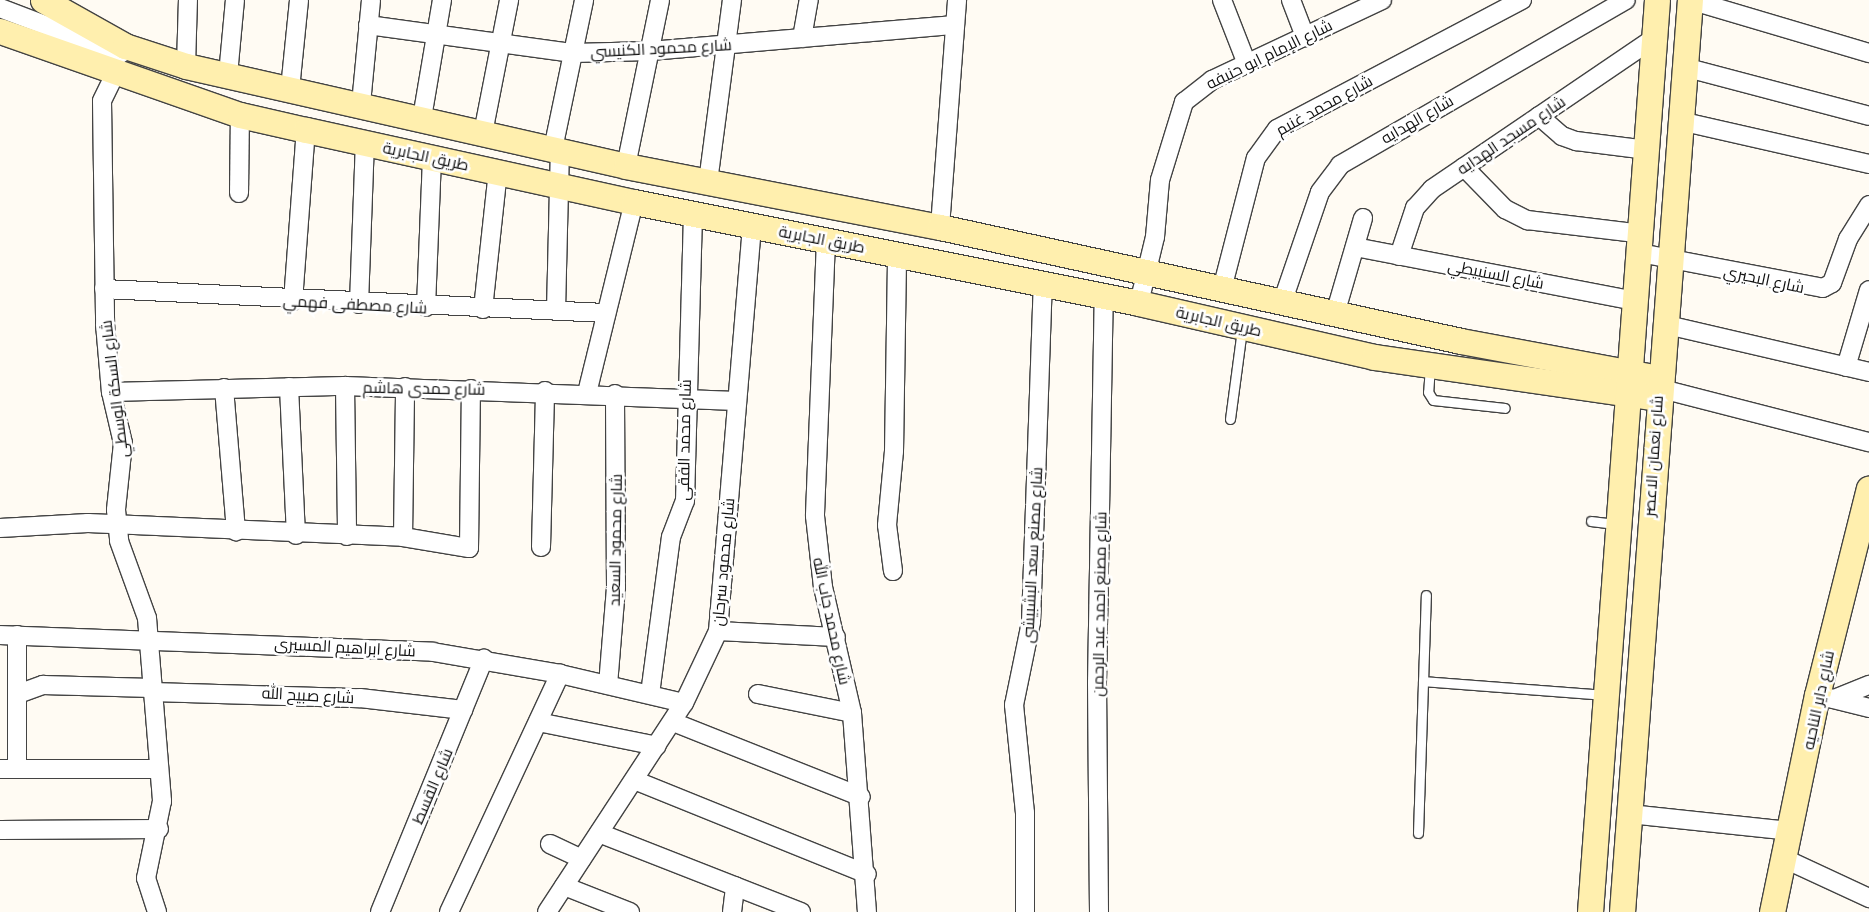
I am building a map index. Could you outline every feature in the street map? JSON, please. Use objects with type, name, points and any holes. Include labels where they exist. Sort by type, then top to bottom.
[{"type":"street","name":"طريق الجابرية","points":[[43,0],[121,57],[240,116],[634,202],[897,254],[1043,286],[1139,303],[1374,357],[1430,365],[1630,383]]},
{"type":"street","points":[[186,66],[188,0]]},
{"type":"street","points":[[228,75],[235,0]]},
{"type":"street","points":[[290,89],[299,0]]},
{"type":"street","points":[[361,104],[371,0]]},
{"type":"street","points":[[422,118],[439,35],[442,0]]},
{"type":"street","points":[[483,133],[509,0]]},
{"type":"street","points":[[556,311],[557,150],[584,0]]},
{"type":"street","points":[[626,166],[660,0]]},
{"type":"street","points":[[708,182],[724,45],[732,0]]},
{"type":"street","points":[[802,38],[809,0]]},
{"type":"street","points":[[940,227],[957,0]]},
{"type":"street","points":[[1222,0],[1247,64]]},
{"type":"street","points":[[1290,0],[1305,36]]},
{"type":"street","name":"شارع محمد غنيم","points":[[1222,289],[1256,158],[1277,129],[1522,0]]},
{"type":"street","name":"شارع الهدايه","points":[[1282,303],[1320,192],[1340,165],[1626,0]]},
{"type":"street","name":"شارع نعمان الاعصر","points":[[1590,912],[1644,204],[1657,0]]},
{"type":"street","points":[[1690,0],[1869,54]]},
{"type":"street","name":"شارع نعمان الاعصر","points":[[1622,912],[1658,388],[1690,0]]},
{"type":"street","name":"شارع الإمام ابو حنيفه","points":[[1139,303],[1147,272],[1160,180],[1176,118],[1196,89],[1377,1]]},
{"type":"street","points":[[0,8],[121,57]]},
{"type":"street","name":"شارع محمود الكنيسي","points":[[368,26],[573,53],[650,51],[955,25]]},
{"type":"street","name":"طريق الجابرية","points":[[0,30],[121,57],[186,66],[228,75],[626,166],[940,227],[1335,314],[1658,388]]},
{"type":"street","name":"شارع مسجد الهدايه","points":[[1399,256],[1410,219],[1423,197],[1538,116],[1654,38]]},
{"type":"street","name":"شارع السكة الوسطي","points":[[121,57],[102,101],[104,289],[112,392],[124,457],[117,526],[143,598],[148,637],[158,769],[159,829],[146,878],[157,912]]},
{"type":"street","points":[[1684,67],[1869,116]]},
{"type":"street","points":[[239,193],[240,116]]},
{"type":"street","points":[[1538,116],[1562,136],[1576,141],[1647,150]]},
{"type":"street","points":[[1680,121],[1869,164]]},
{"type":"street","points":[[293,301],[306,130]]},
{"type":"street","points":[[359,304],[365,143]]},
{"type":"street","points":[[426,307],[432,158]]},
{"type":"street","name":"شارع البحيري","points":[[1464,167],[1505,209],[1527,220],[1641,244],[1668,259],[1823,288],[1832,283],[1848,239],[1869,205]]},
{"type":"street","points":[[484,309],[498,172]]},
{"type":"street","points":[[586,393],[634,202]]},
{"type":"street","points":[[1644,204],[1672,208]]},
{"type":"street","name":"شارع محمد الفقي","points":[[650,694],[671,537],[684,501],[684,398],[693,214]]},
{"type":"street","points":[[1335,314],[1363,218]]},
{"type":"street","name":"شارع محمود سرحان","points":[[547,912],[684,703],[718,631],[752,225]]},
{"type":"street","name":"شارع محمد جاب الله","points":[[826,240],[815,516],[823,587],[852,713],[867,874],[867,912]]},
{"type":"street","name":"شارع السنبيطي","points":[[1355,247],[1636,301]]},
{"type":"street","points":[[892,571],[887,524],[894,451],[897,254]]},
{"type":"street","name":"شارع مصنع سعد البشبيشى","points":[[1024,912],[1025,813],[1014,705],[1031,622],[1043,286]]},
{"type":"street","name":"شارع مصطفى فهمي","points":[[104,289],[293,301],[606,313]]},
{"type":"street","points":[[1846,367],[1869,290]]},
{"type":"street","name":"شارع مصنع احمد عبد الرحمن","points":[[1099,912],[1097,683],[1104,297]]},
{"type":"street","points":[[1663,324],[1869,372]]},
{"type":"street","points":[[344,386],[347,536]]},
{"type":"street","name":"شارع حمدى هاشم","points":[[112,392],[344,386],[545,391],[737,401]]},
{"type":"street","points":[[289,387],[296,535]]},
{"type":"street","points":[[224,388],[236,532]]},
{"type":"street","points":[[403,537],[406,388]]},
{"type":"street","points":[[1658,388],[1869,442]]},
{"type":"street","points":[[0,528],[59,523],[296,535],[403,537],[469,548],[471,389]]},
{"type":"street","points":[[541,547],[545,391]]},
{"type":"street","name":"شارع محمود السعيد","points":[[608,685],[616,588],[615,394]]},
{"type":"street","name":"شارع داير الناحيه","points":[[1772,912],[1826,697],[1869,488]]},
{"type":"street","points":[[718,631],[836,637]]},
{"type":"street","points":[[8,635],[18,694],[9,769],[158,769]]},
{"type":"street","name":"شارع ابراهيم المسيرى","points":[[8,635],[148,637],[380,647],[484,659],[560,674],[684,703]]},
{"type":"street","name":"شارع القسط","points":[[380,912],[484,659]]},
{"type":"street","points":[[449,912],[560,674]]},
{"type":"street","name":"شارع صبيح الله","points":[[18,694],[43,685],[332,696],[463,710]]},
{"type":"street","points":[[1826,697],[1869,686]]},
{"type":"street","points":[[758,694],[852,713]]},
{"type":"street","points":[[1826,697],[1869,708]]},
{"type":"street","points":[[538,722],[657,746]]},
{"type":"street","points":[[672,722],[861,797]]},
{"type":"street","points":[[634,780],[867,874]]},
{"type":"street","points":[[1599,788],[1630,803],[1792,830]]},
{"type":"street","points":[[0,830],[159,829]]},
{"type":"street","points":[[600,833],[801,912]]},
{"type":"street","points":[[550,844],[582,860]]},
{"type":"street","points":[[1785,859],[1869,898]]},
{"type":"street","points":[[564,886],[630,912]]},
{"type":"street","points":[[732,912],[735,886]]},
{"type":"lane","points":[[1230,419],[1242,326]]},
{"type":"lane","points":[[1430,365],[1428,392],[1433,400],[1505,408]]},
{"type":"lane","points":[[1591,521],[1619,524]]},
{"type":"lane","points":[[1418,834],[1426,595]]},
{"type":"lane","points":[[1424,681],[1607,695]]}]
